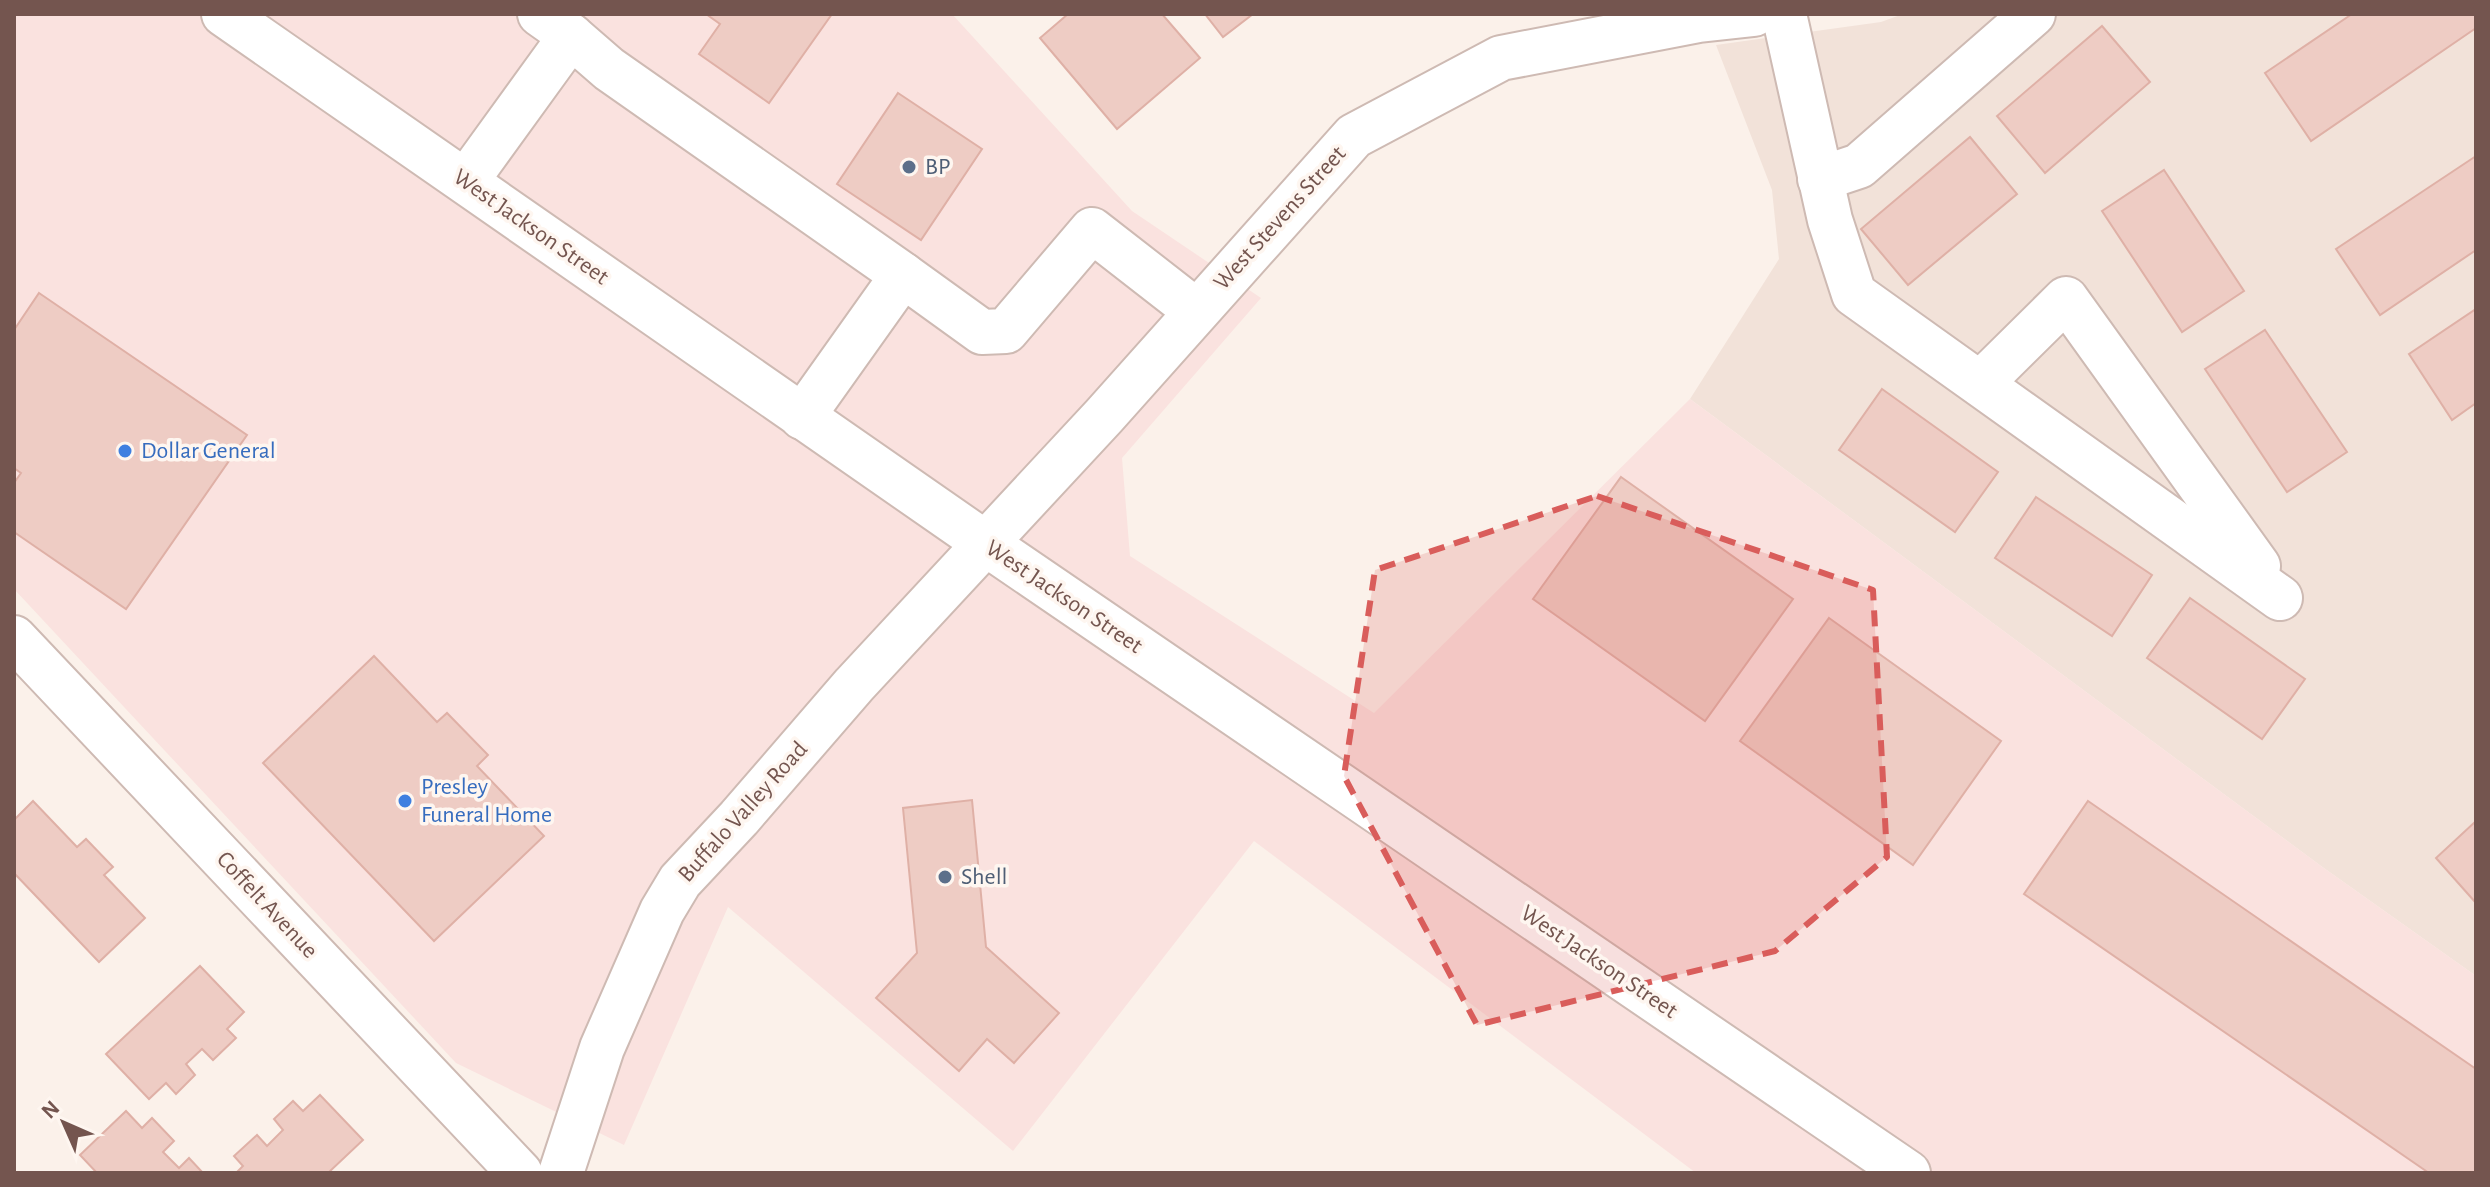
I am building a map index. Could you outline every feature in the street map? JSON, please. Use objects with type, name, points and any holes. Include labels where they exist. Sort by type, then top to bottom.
[{"type":"street","name":"West Jackson Street","points":[[224,14],[985,543],[1908,1173]]},
{"type":"street","name":"West Stevens Street","points":[[985,543],[1104,416],[1354,136],[1501,58],[1699,17],[1754,14]]},
{"type":"street","points":[[1784,14],[1820,179],[1854,294],[2280,598],[2066,299],[1981,383]]},
{"type":"street","points":[[1820,179],[1859,166],[2033,14]]},
{"type":"street","points":[[466,181],[556,25],[609,69],[982,332],[1006,331],[1092,230],[1196,311]]},
{"type":"street","points":[[802,417],[903,275]]},
{"type":"street","name":"Buffalo Valley Road","points":[[561,1173],[602,1048],[662,911],[680,881],[985,543]]},
{"type":"street","name":"Coffelt Avenue","points":[[14,638],[520,1173]]},
{"type":"highlighted area","points":[[1597,496],[1873,590],[1887,857],[1775,951],[1477,1025],[1344,776],[1375,570]]},
{"type":"shaded area","points":[[14,14],[952,14],[1132,211],[1261,298],[1122,458],[1130,556],[1374,713],[1690,399],[2321,866],[2476,976],[2476,1173],[1696,1173],[1254,841],[1013,1151],[728,907],[624,1145],[456,1063],[14,589]]},
{"type":"shaded area","points":[[1903,14],[2476,14],[2476,976],[2321,866],[1690,399],[1779,259],[1772,190],[1716,45],[1881,22]]},
{"type":"building","points":[[706,14],[832,14],[769,103],[699,54],[720,24]]},
{"type":"building","points":[[1068,14],[1162,14],[1200,58],[1117,129],[1040,38]]},
{"type":"building","points":[[1205,14],[1253,14],[1223,37]]},
{"type":"building","points":[[2352,14],[2476,14],[2476,28],[2311,141],[2265,73]]},
{"type":"building","points":[[2102,26],[2150,82],[2045,173],[1997,116]]},
{"type":"building","name":"BP","points":[[898,93],[982,149],[921,240],[837,184]]},
{"type":"building","points":[[1970,137],[2017,194],[1908,285],[1861,229]]},
{"type":"building","points":[[2476,156],[2476,250],[2380,315],[2336,249]]},
{"type":"building","points":[[2164,170],[2244,291],[2182,332],[2102,211]]},
{"type":"building","name":"Dollar General","points":[[39,293],[247,435],[126,609],[14,532],[14,483],[21,473],[14,468],[14,330]]},
{"type":"building","points":[[2476,309],[2476,403],[2452,420],[2409,354]]},
{"type":"building","points":[[2265,330],[2347,452],[2287,492],[2205,369]]},
{"type":"building","points":[[1882,389],[1998,472],[1955,532],[1839,450]]},
{"type":"building","points":[[1621,477],[1793,599],[1705,721],[1533,599]]},
{"type":"building","points":[[2036,497],[2152,575],[2112,636],[1995,558]]},
{"type":"building","points":[[2190,598],[2305,679],[2262,739],[2147,658]]},
{"type":"building","points":[[1829,618],[2001,741],[1913,865],[1740,741]]},
{"type":"building","name":"Presley Funeral Home","points":[[374,656],[437,722],[447,713],[488,755],[477,766],[544,836],[434,941],[263,763]]},
{"type":"building","name":"Shell","points":[[972,800],[986,947],[1059,1013],[1014,1063],[987,1039],[959,1071],[876,998],[917,953],[903,808]]},
{"type":"building","points":[[33,801],[77,847],[86,839],[113,867],[104,875],[145,918],[99,962],[14,873],[14,820]]},
{"type":"building","points":[[2088,801],[2476,1069],[2476,1173],[2429,1173],[2024,894]]},
{"type":"building","points":[[2476,821],[2476,903],[2436,858]]},
{"type":"building","points":[[200,966],[244,1012],[227,1029],[236,1038],[213,1060],[202,1049],[186,1064],[195,1075],[176,1094],[166,1083],[149,1099],[106,1054]]},
{"type":"building","points":[[320,1095],[363,1140],[328,1173],[236,1173],[243,1166],[234,1156],[257,1135],[267,1146],[283,1130],[274,1119],[293,1101],[303,1111]]},
{"type":"building","points":[[126,1111],[142,1128],[152,1118],[174,1141],[163,1152],[179,1168],[189,1158],[203,1173],[97,1173],[80,1155]]},
{"type":"place","name":"BP","points":[[909,167]]},
{"type":"place","name":"Dollar General","points":[[125,451]]},
{"type":"place","name":"Presley Funeral Home","points":[[405,801]]},
{"type":"place","name":"Shell","points":[[945,877]]}]
